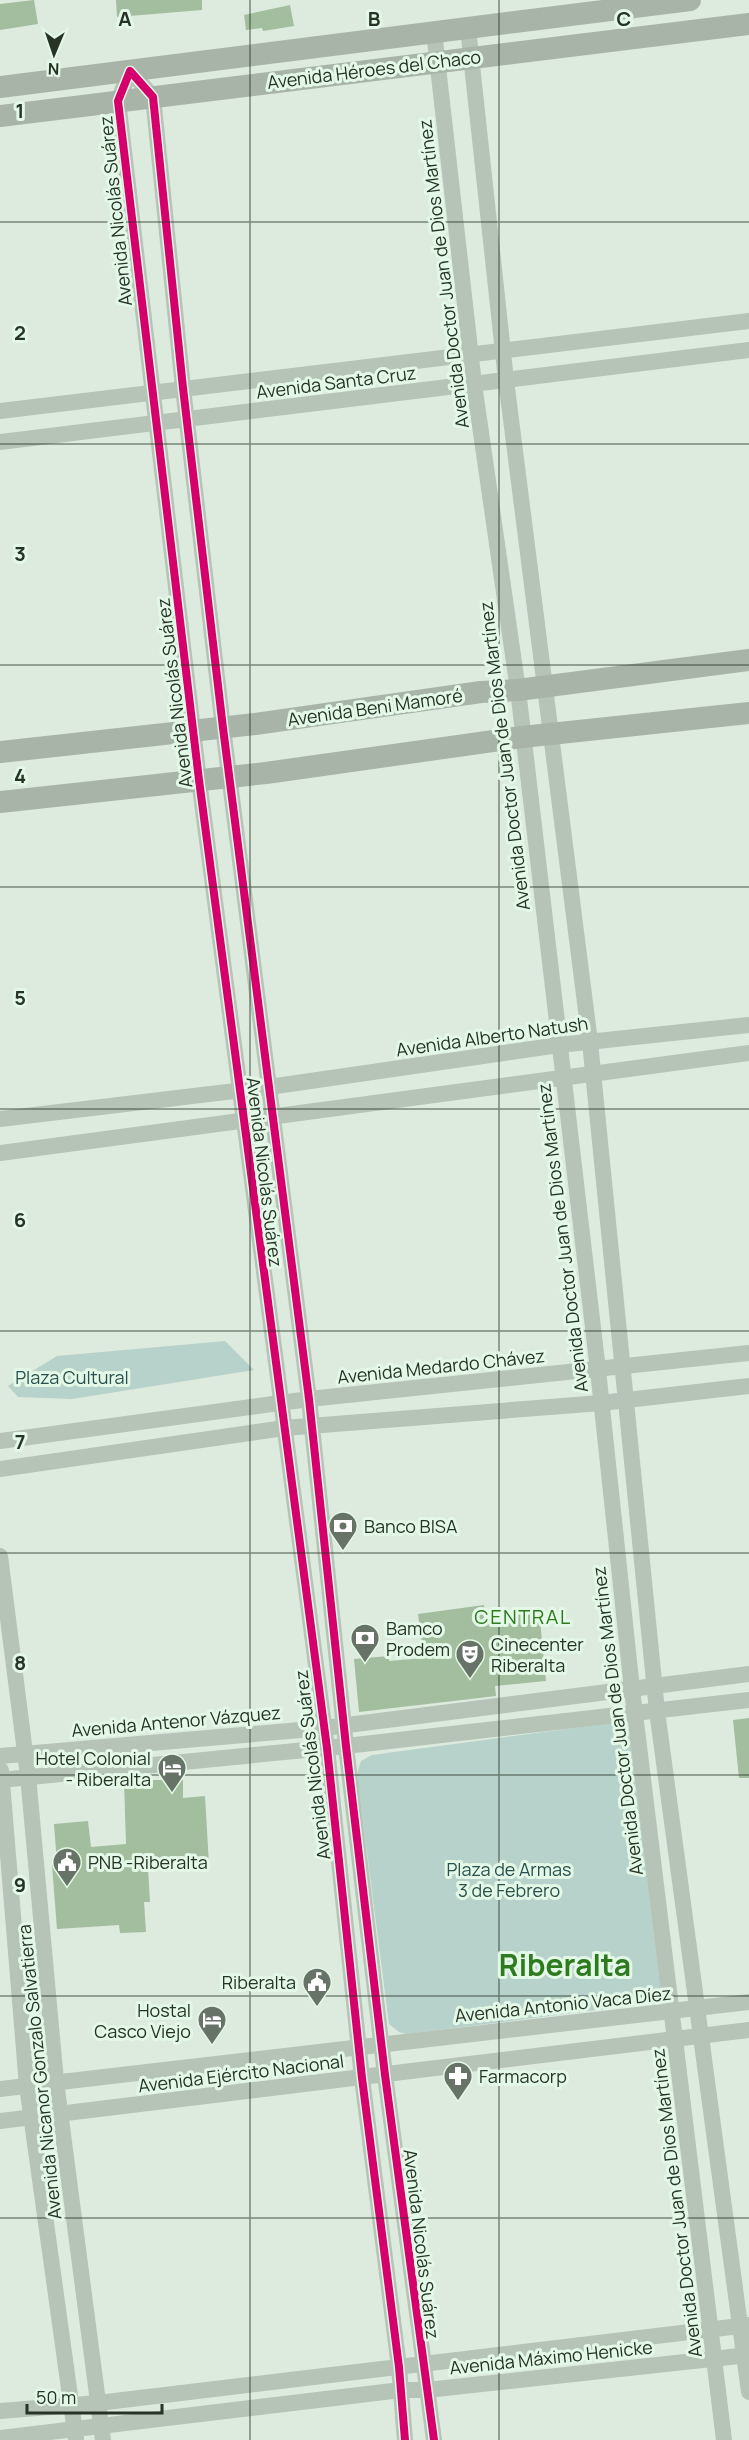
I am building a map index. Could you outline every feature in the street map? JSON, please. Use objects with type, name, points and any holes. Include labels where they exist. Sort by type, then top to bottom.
[{"type":"street","name":"Avenida Héroes del Chaco","points":[[0,87],[690,0]]},
{"type":"street","name":"Avenida Héroes del Chaco","points":[[0,116],[749,24]]},
{"type":"street","points":[[468,28],[506,380],[590,1042],[628,1400],[657,1711],[696,2009],[744,2326],[749,2392]]},
{"type":"street","name":"Avenida Doctor Juan de Dios Martínez","points":[[434,32],[474,384],[518,690],[598,1370],[632,1689],[724,2440]]},
{"type":"street","points":[[130,71],[153,97]]},
{"type":"street","name":"Avenida Nicolás Suárez","points":[[130,71],[118,101],[151,392],[279,1405],[327,1748],[362,2078],[399,2367],[405,2440]]},
{"type":"street","name":"Avenida Nicolás Suárez","points":[[153,97],[183,388],[223,728],[309,1399],[346,1746],[434,2440]]},
{"type":"street","name":"Avenida Santa Cruz","points":[[0,411],[749,321]]},
{"type":"street","name":"Avenida Santa Cruz","points":[[0,442],[156,425],[749,350]]},
{"type":"street","name":"Avenida Beni Mamoré","points":[[0,752],[223,728],[481,692],[518,690],[749,660]]},
{"type":"street","points":[[0,802],[229,777],[522,736],[749,713]]},
{"type":"street","name":"Avenida Alberto Natush","points":[[0,1119],[269,1087],[559,1045],[749,1025]]},
{"type":"street","points":[[0,1153],[244,1122],[563,1076],[749,1053]]},
{"type":"street","name":"Avenida Medardo Chávez","points":[[0,1442],[279,1405],[309,1399],[749,1353]]},
{"type":"street","points":[[0,1469],[284,1428],[601,1403],[749,1386]]},
{"type":"street","name":"Avenida Nicanor Gonzalo Salvatierra","points":[[0,1556],[26,1754],[56,2082],[102,2433]]},
{"type":"street","name":"Avenida Antenor Vázquez","points":[[0,1756],[324,1728],[749,1674]]},
{"type":"street","points":[[1,1780],[346,1746],[749,1700]]},
{"type":"street","name":"Avenida Nicanor Gonzalo Salvatierra","points":[[0,1756],[27,2086],[76,2434]]},
{"type":"street","name":"Avenida Antonio Vaca Díez","points":[[382,2044],[749,2002]]},
{"type":"street","points":[[701,2036],[749,2030]]},
{"type":"street","name":"Avenida Ejército Nacional","points":[[0,2121],[701,2036]]},
{"type":"street","name":"Avenida Ejército Nacional","points":[[0,2089],[382,2044]]},
{"type":"street","name":"Avenida Máximo Henicke","points":[[0,2411],[98,2403],[744,2326]]},
{"type":"street","name":"Avenida Máximo Henicke","points":[[0,2438],[102,2433],[401,2390],[427,2390],[746,2355]]},
{"type":"green space","name":"Plaza Cultural","points":[[225,1341],[254,1370],[72,1399],[18,1397],[8,1386],[57,1356]]},
{"type":"green space","name":"Plaza de Armas 3 de Febrero","points":[[618,1722],[629,1730],[661,1984],[657,1994],[651,2001],[644,2004],[407,2034],[399,2032],[389,2024],[357,1774],[361,1761],[372,1755]]},
{"type":"building","points":[[34,0],[38,24],[0,30],[0,4]]},
{"type":"building","points":[[116,0],[202,0],[202,10],[117,17]]},
{"type":"building","points":[[290,5],[294,26],[263,31],[262,28],[246,30],[244,15]]},
{"type":"building","points":[[484,1605],[485,1615],[539,1610],[546,1681],[495,1686],[496,1696],[359,1712],[354,1659],[389,1656],[389,1661],[424,1658],[418,1614]]},
{"type":"building","points":[[749,1718],[749,1778],[739,1778],[733,1720]]},
{"type":"building","points":[[124,1780],[183,1780],[183,1798],[205,1796],[209,1865],[148,1869],[150,1902],[144,1902],[146,1932],[120,1933],[119,1925],[57,1929],[52,1865],[57,1864],[54,1824],[88,1821],[91,1847],[126,1844]]},
{"type":"cycle path","points":[[405,2440],[399,2367],[362,2078],[327,1748],[199,780],[118,101],[130,71],[153,97],[183,388],[223,728],[309,1399],[346,1746],[385,2075],[434,2440]]},
{"type":"place","name":"Banco BISA","points":[[343,1552]]},
{"type":"place","name":"Bamco Prodem","points":[[365,1664]]},
{"type":"place","name":"Cinecenter Riberalta","points":[[470,1680]]},
{"type":"place","name":"Hotel Colonial - Riberalta","points":[[172,1794]]},
{"type":"place","name":"PNB -Riberalta","points":[[67,1888]]},
{"type":"place","name":"Riberalta","points":[[317,2008]]},
{"type":"place","name":"Hostal Casco Viejo","points":[[212,2046]]},
{"type":"place","name":"Farmacorp","points":[[458,2102]]},
{"type":"district","name":"CENTRAL","points":[[523,1616]]},
{"type":"district","name":"Riberalta","points":[[565,1964]]}]
